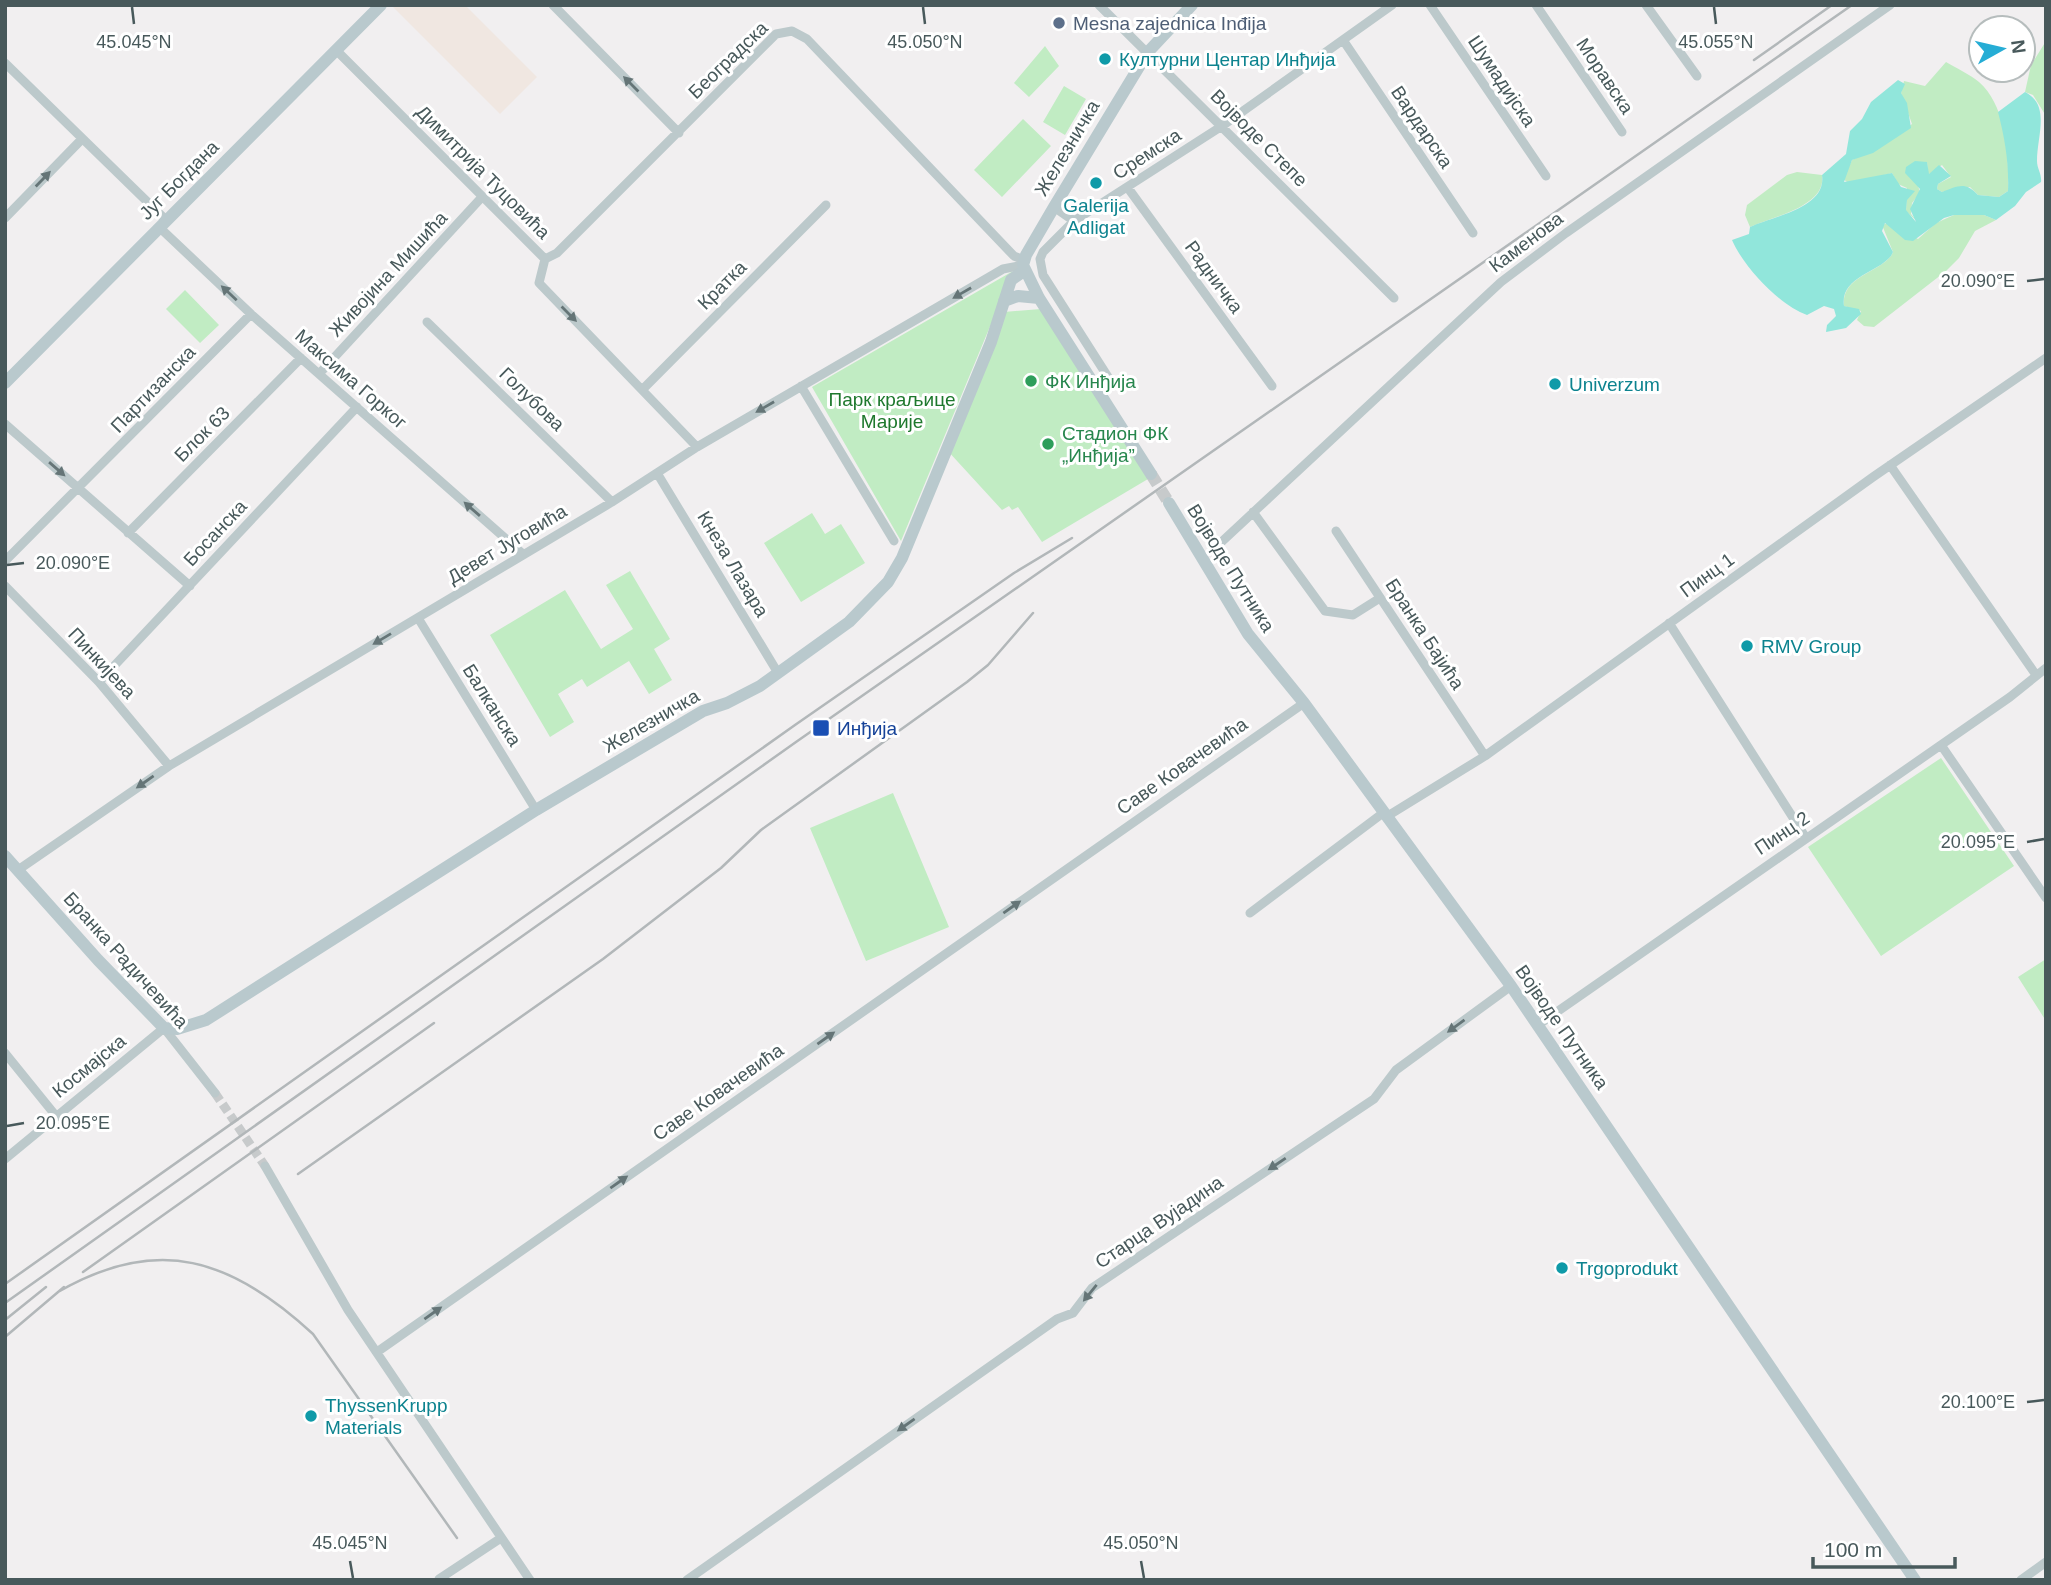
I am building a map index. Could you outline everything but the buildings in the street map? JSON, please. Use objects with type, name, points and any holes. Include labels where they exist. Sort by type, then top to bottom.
[{"type":"street","name":"Југ Богдана","points":[[5,383],[381,5]]},
{"type":"street","points":[[552,5],[678,133]]},
{"type":"street","name":"Војводе Степе","points":[[1099,5],[1394,298]]},
{"type":"street","name":"Железничка","points":[[164,1028],[177,1029],[206,1020],[536,810],[703,711],[727,704],[778,673],[870,604],[895,570],[991,342],[1012,280],[1024,265],[1054,207],[1148,52],[1192,5]]},
{"type":"street","name":"Сремска","points":[[1108,377],[1048,285],[1041,266],[1049,244],[1074,221],[1222,126],[1392,5]]},
{"type":"street","name":"Шумадијска","points":[[1430,5],[1546,176]]},
{"type":"street","name":"Моравска","points":[[1536,5],[1622,132]]},
{"type":"street","points":[[1646,5],[1697,76]]},
{"type":"street","name":"Каменова","points":[[1215,548],[1501,282],[1566,233],[1890,5]]},
{"type":"street","name":"Београдска","points":[[545,259],[557,253],[776,34],[792,31],[816,48],[1024,265]]},
{"type":"street","name":"Вардарска","points":[[1343,40],[1473,233]]},
{"type":"street","name":"Димитрија Туцовића","points":[[336,50],[545,259],[539,283],[697,447]]},
{"type":"street","name":"Максима Горког","points":[[5,63],[251,314],[523,554]]},
{"type":"street","points":[[5,218],[81,140]]},
{"type":"street","name":"Радничка","points":[[1128,188],[1272,386]]},
{"type":"street","name":"Живојина Мишића","points":[[319,374],[482,197]]},
{"type":"street","name":"Кратка","points":[[643,389],[826,205]]},
{"type":"street","points":[[1054,207],[1074,221]]},
{"type":"street","points":[[1024,265],[1039,298],[1151,474]]},
{"type":"street","name":"Девет Југовића","points":[[18,870],[169,766],[612,502],[697,447],[1003,269],[1024,265]]},
{"type":"street","points":[[1004,301],[1018,296],[1039,298]]},
{"type":"street","name":"Партизанска","points":[[5,561],[251,314]]},
{"type":"street","name":"Голубова","points":[[427,322],[612,502]]},
{"type":"street","name":"Блок 63","points":[[128,533],[301,358]]},
{"type":"street","name":"Пинц 1","points":[[1250,913],[1385,815],[1485,756],[1890,465],[2046,358]]},
{"type":"street","points":[[801,386],[894,541]]},
{"type":"street","name":"Босанска","points":[[99,682],[356,407]]},
{"type":"street","points":[[5,424],[190,586]]},
{"type":"street","points":[[1890,465],[2036,675]]},
{"type":"street","name":"Кнеза Лазара","points":[[657,472],[778,673]]},
{"type":"street","name":"Војводе Путника","points":[[1168,503],[1248,634],[1304,703],[1511,986],[1915,1580]]},
{"type":"street","points":[[1253,512],[1325,611],[1353,615],[1380,598]]},
{"type":"street","name":"Бранка Бајића","points":[[1336,531],[1485,756]]},
{"type":"street","name":"Пинкијева","points":[[5,586],[99,682],[169,766]]},
{"type":"street","name":"Балканска","points":[[418,618],[536,810]]},
{"type":"street","points":[[1669,624],[1806,838]]},
{"type":"street","name":"Пинц 2","points":[[1538,1025],[1941,745],[2046,668]]},
{"type":"street","name":"Саве Ковачевића","points":[[377,1352],[1304,703]]},
{"type":"street","points":[[1941,745],[2046,898]]},
{"type":"street","name":"Бранка Радичевића","points":[[5,856],[164,1028],[215,1093]]},
{"type":"street","name":"Старца Вујадина","points":[[687,1580],[1057,1319],[1073,1313],[1092,1288],[1374,1099],[1396,1070],[1511,986]]},
{"type":"street","name":"Космајска","points":[[5,1159],[164,1028]]},
{"type":"street","points":[[5,1053],[56,1116]]},
{"type":"street","points":[[264,1166],[348,1310],[530,1580]]},
{"type":"street","points":[[439,1579],[501,1538]]},
{"type":"street","points":[[2021,1580],[2046,1562]]},
{"type":"shaded area","points":[[391,5],[465,5],[537,77],[500,114]]},
{"type":"shaded area","points":[[1898,80],[1905,84],[1901,93],[1907,103],[1911,128],[1873,153],[1852,160],[1844,182],[1892,173],[1901,187],[1915,191],[1907,200],[1906,210],[1916,222],[1910,209],[1920,189],[1905,173],[1906,167],[1915,161],[1927,162],[1929,174],[1939,165],[1951,176],[1938,184],[1937,189],[1942,192],[1965,186],[1978,195],[1999,197],[2008,191],[2008,181],[2006,151],[1998,112],[2025,92],[2038,105],[2040,113],[2037,161],[2041,182],[1996,220],[1984,215],[1954,215],[1944,218],[1913,241],[1905,240],[1885,223],[1882,231],[1893,252],[1891,256],[1853,282],[1844,296],[1844,306],[1859,309],[1861,314],[1846,328],[1826,332],[1827,325],[1836,316],[1834,309],[1824,306],[1807,315],[1785,303],[1753,273],[1732,240],[1749,234],[1750,227],[1797,209],[1816,196],[1822,175],[1846,154],[1850,131],[1862,119],[1871,102]]},
{"type":"green space","points":[[2046,41],[2046,116],[2033,95],[2025,92],[2027,84],[2037,84],[2037,55]]},
{"type":"green space","points":[[1045,46],[1059,66],[1029,97],[1014,83]]},
{"type":"green space","points":[[1946,62],[1967,74],[1967,84],[1981,84],[1988,92],[2001,118],[2007,148],[2008,191],[1999,197],[1978,195],[1970,187],[1942,192],[1937,189],[1938,184],[1951,177],[1942,165],[1928,175],[1927,162],[1918,185],[1920,193],[1912,203],[1911,214],[1918,222],[1906,211],[1907,188],[1898,184],[1892,173],[1850,184],[1843,179],[1852,160],[1885,144],[1912,124],[1901,93],[1904,81],[1925,86]]},
{"type":"green space","points":[[1064,86],[1086,99],[1065,135],[1043,122]]},
{"type":"green space","points":[[1023,119],[1051,146],[1002,197],[974,170]]},
{"type":"green space","points":[[1797,172],[1822,175],[1821,186],[1816,195],[1796,209],[1750,227],[1745,215],[1747,205],[1787,175]]},
{"type":"green space","points":[[1954,215],[1984,215],[1996,220],[1975,231],[1959,258],[1946,271],[1874,327],[1864,326],[1857,320],[1861,311],[1844,306],[1845,296],[1854,282],[1891,256],[1893,252],[1882,225],[1888,223],[1918,239],[1936,223]]},
{"type":"green space","name":"Парк краљице Марије","points":[[1013,271],[901,541],[812,387]]},
{"type":"green space","points":[[185,290],[219,325],[200,343],[166,309]]},
{"type":"green space","name":"ФК Инђија","points":[[1041,309],[1148,479],[1042,542],[1018,507],[1012,510],[1009,506],[1002,510],[947,450],[1004,312]]},
{"type":"green space","points":[[812,513],[825,534],[841,524],[865,563],[801,602],[764,543]]},
{"type":"green space","points":[[630,571],[670,639],[654,649],[672,680],[649,694],[629,661],[587,687],[582,679],[558,694],[574,722],[550,737],[490,635],[565,590],[601,649],[633,629],[606,585]]},
{"type":"green space","points":[[1941,758],[2014,866],[1881,956],[1808,847]]},
{"type":"green space","points":[[893,793],[949,927],[866,961],[810,828]]},
{"type":"green space","points":[[2046,959],[2046,1021],[2018,977]]},
{"type":"tunnel","points":[[1151,474],[1169,503]]},
{"type":"tunnel","points":[[215,1093],[265,1166]]},
{"type":"railway","points":[[1754,60],[1832,5]]},
{"type":"railway","points":[[5,1303],[796,742],[1852,5]]},
{"type":"railway","points":[[5,1284],[795,725],[1014,573],[1072,538]]},
{"type":"railway","points":[[298,1174],[603,959],[721,868],[761,830],[967,682],[988,665],[1033,613]]},
{"type":"railway","points":[[83,1272],[434,1023]]},
{"type":"railway","points":[[58,1292],[94,1274],[129,1264],[161,1260],[193,1263],[223,1272],[253,1288],[283,1308],[313,1334],[457,1538]]},
{"type":"railway","points":[[5,1320],[46,1287]]},
{"type":"railway","points":[[5,1337],[64,1287]]},
{"type":"place","name":"Mesna zajednica Inđija","points":[[1059,23]]},
{"type":"place","name":"Културни Центар Инђија","points":[[1105,59]]},
{"type":"place","name":"Galerija Adligat","points":[[1096,183]]},
{"type":"place","name":"ФК Инђија","points":[[1031,381]]},
{"type":"place","name":"Univerzum","points":[[1555,384]]},
{"type":"place","name":"Стадион ФК „Инђија”","points":[[1048,444]]},
{"type":"place","name":"RMV Group","points":[[1747,646]]},
{"type":"place","name":"Инђија","points":[[821,728]]},
{"type":"place","name":"Trgoprodukt","points":[[1562,1268]]},
{"type":"place","name":"ThyssenKrupp Materials","points":[[311,1416]]}]
